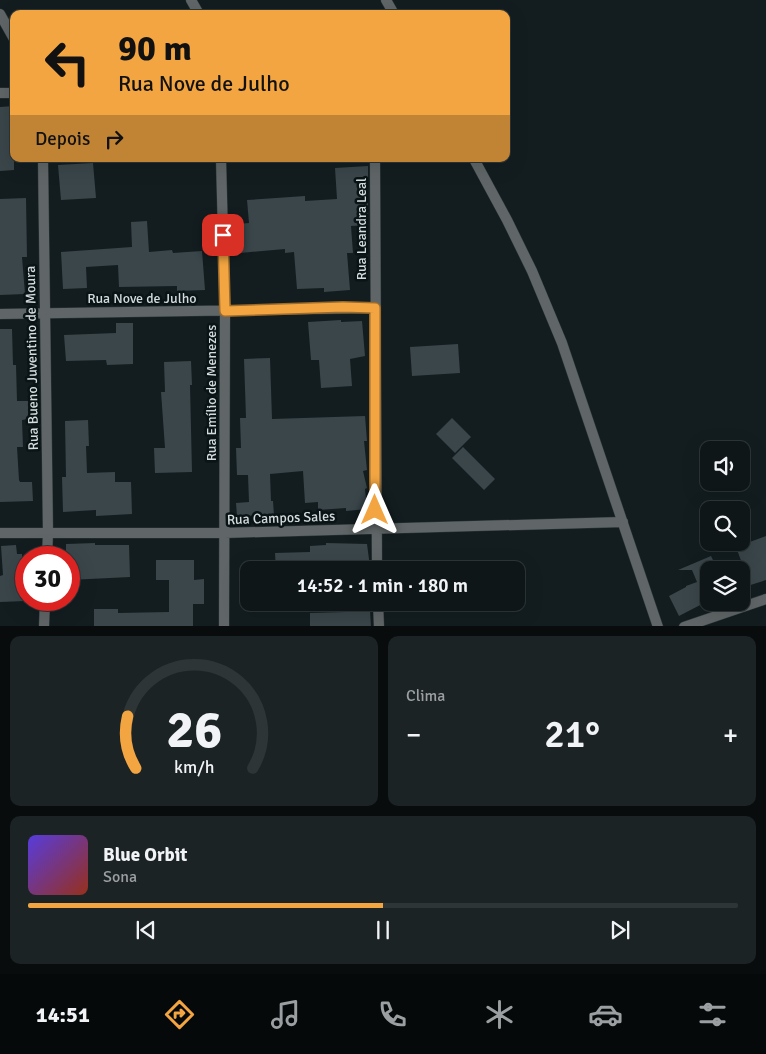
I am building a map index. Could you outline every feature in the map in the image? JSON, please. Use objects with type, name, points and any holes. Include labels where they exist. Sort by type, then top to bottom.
[{"type":"street","points":[[0,14],[10,32]]},
{"type":"street","name":"Rua Bueno Juventino de Moura","points":[[43,162],[47,546]]},
{"type":"street","name":"Rua Emílio de Menezes","points":[[220,162],[225,311],[224,626]]},
{"type":"street","name":"Rua Leandra Leal","points":[[375,162],[377,561]]},
{"type":"street","points":[[476,162],[532,271],[562,343],[658,626]]},
{"type":"street","name":"Rua Nove de Julho","points":[[0,314],[225,311],[343,307],[375,308]]},
{"type":"street","name":"Rua Campos Sales","points":[[0,533],[224,533],[623,522]]},
{"type":"street","points":[[684,626],[766,599]]},
{"type":"street","points":[[44,626],[45,611]]},
{"type":"street","points":[[378,611],[378,626]]},
{"type":"building","points":[[10,106],[10,162],[14,162],[14,170],[0,171],[0,107]]},
{"type":"building","points":[[93,163],[96,198],[61,200],[58,165]]},
{"type":"building","points":[[368,166],[368,225],[351,226],[353,253],[347,253],[350,290],[324,292],[324,288],[297,289],[294,252],[285,253],[285,249],[240,253],[238,224],[249,223],[247,200],[305,196],[305,201],[337,199],[335,168]]},
{"type":"building","points":[[26,198],[27,257],[22,257],[25,294],[0,295],[0,199]]},
{"type":"building","points":[[147,221],[149,252],[172,250],[173,253],[202,251],[205,290],[177,291],[177,286],[119,287],[118,265],[86,267],[87,288],[63,289],[61,252],[132,247],[131,222]]},
{"type":"building","points":[[341,320],[341,322],[362,321],[365,356],[350,359],[352,386],[321,388],[319,360],[311,360],[308,322]]},
{"type":"building","points":[[116,323],[133,323],[133,364],[107,365],[106,360],[66,361],[64,335],[116,333]]},
{"type":"building","points":[[0,329],[12,329],[17,401],[28,401],[28,419],[22,420],[23,447],[17,447],[19,480],[20,482],[32,482],[33,501],[0,502]]},
{"type":"building","points":[[458,344],[460,373],[412,376],[410,347]]},
{"type":"building","points":[[270,358],[272,419],[365,416],[367,441],[364,441],[367,470],[363,471],[367,488],[365,489],[367,509],[346,511],[346,508],[318,510],[318,502],[305,503],[303,471],[270,474],[271,501],[273,501],[274,515],[237,516],[236,503],[249,502],[248,475],[237,475],[236,448],[241,448],[240,418],[246,418],[244,359]]},
{"type":"building","points":[[191,361],[192,472],[155,473],[154,448],[165,448],[161,392],[165,392],[164,362]]},
{"type":"building","points":[[452,418],[471,437],[455,453],[436,434]]},
{"type":"building","points":[[88,420],[89,446],[86,446],[87,473],[115,472],[115,482],[131,482],[132,514],[96,516],[96,510],[63,512],[62,477],[66,477],[65,421]]},
{"type":"building","points":[[463,447],[495,479],[484,490],[452,458]]},
{"type":"building","points":[[766,536],[766,580],[750,585],[750,561],[741,561],[737,551],[750,551],[750,542]]},
{"type":"building","points":[[326,543],[367,544],[369,561],[275,561],[275,553],[310,552],[310,546],[326,545]]},
{"type":"building","points":[[66,544],[129,545],[130,577],[80,579],[80,546],[66,546]]},
{"type":"building","points":[[16,545],[15,601],[0,602],[0,576],[3,575],[1,546]]},
{"type":"building","points":[[711,556],[714,561],[700,561],[700,605],[679,616],[669,596],[697,582],[692,570],[678,570]]},
{"type":"building","points":[[156,560],[194,560],[194,580],[204,579],[204,604],[193,604],[193,626],[94,626],[94,609],[118,609],[118,613],[169,612],[169,580],[156,580]]},
{"type":"building","points":[[370,611],[371,626],[310,626],[310,613]]},
{"type":"route","points":[[223,235],[225,311],[343,307],[375,308],[375,510]]}]
